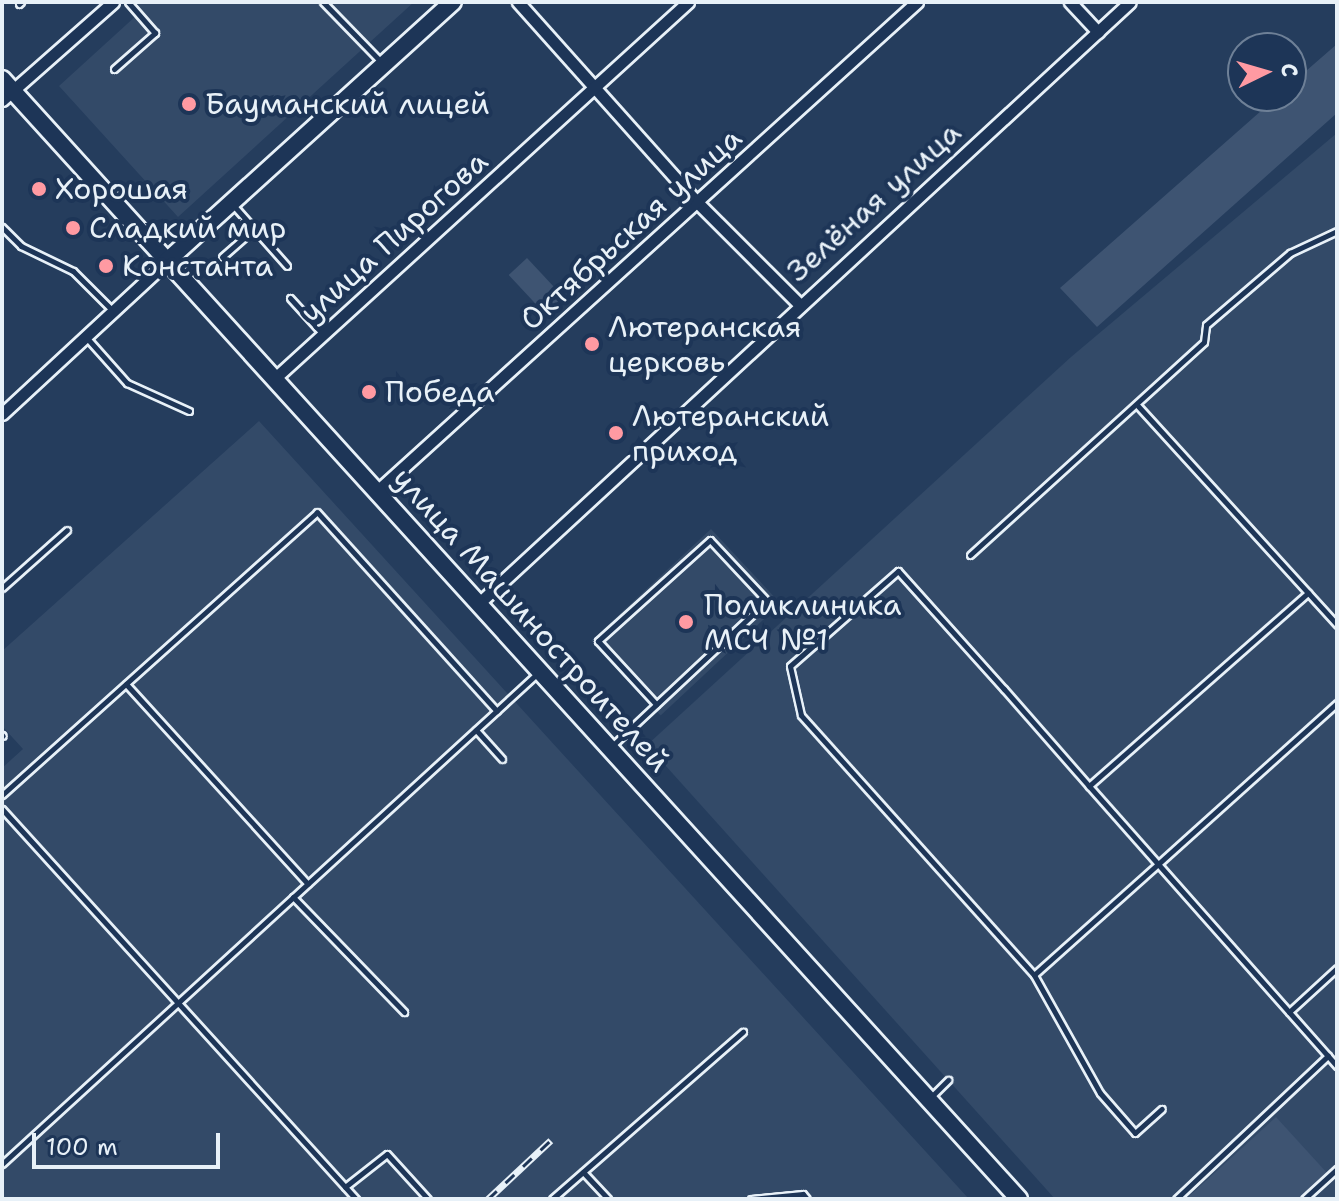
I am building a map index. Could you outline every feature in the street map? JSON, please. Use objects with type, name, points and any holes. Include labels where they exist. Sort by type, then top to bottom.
[{"type":"main road","points":[[167,261],[453,2]]},
{"type":"main road","name":"улица Машиностроителей","points":[[6,90],[167,261],[1019,1199]]},
{"type":"street","points":[[6,90],[113,2]]},
{"type":"street","points":[[518,2],[697,202],[798,303]]},
{"type":"street","name":"улица Пирогова","points":[[274,379],[688,2]]},
{"type":"street","name":"Октябрьская улица","points":[[376,492],[917,2]]},
{"type":"street","points":[[1070,2],[1098,32]]},
{"type":"street","name":"Зелёная улица","points":[[478,604],[798,303],[1130,2]]},
{"type":"street","points":[[2,414],[167,261]]},
{"type":"lane","points":[[114,69],[155,33],[128,2]]},
{"type":"lane","points":[[323,2],[383,65]]},
{"type":"lane","points":[[231,202],[287,266]]},
{"type":"lane","points":[[2,227],[21,246],[73,271],[113,311]]},
{"type":"lane","points":[[222,257],[254,229]]},
{"type":"lane","points":[[970,555],[1204,342],[1206,325],[1290,253],[1337,231]]},
{"type":"lane","points":[[290,298],[323,334]]},
{"type":"lane","points":[[85,336],[127,383],[189,411]]},
{"type":"lane","points":[[1138,406],[1337,625]]},
{"type":"lane","points":[[2,795],[317,512],[497,711]]},
{"type":"lane","points":[[2,588],[67,530]]},
{"type":"lane","points":[[609,748],[767,601],[710,540],[598,641],[656,704]]},
{"type":"lane","points":[[1162,1109],[1135,1133],[1100,1093],[1034,975],[801,715],[790,666],[898,571],[1337,1066]]},
{"type":"lane","points":[[1089,786],[1308,593]]},
{"type":"lane","points":[[2,1164],[540,671]]},
{"type":"lane","points":[[126,684],[308,884]]},
{"type":"lane","points":[[1034,975],[1337,703]]},
{"type":"lane","points":[[476,730],[502,759]]},
{"type":"lane","points":[[2,809],[356,1199]]},
{"type":"lane","points":[[293,897],[404,1012]]},
{"type":"lane","points":[[1289,1012],[1337,968]]},
{"type":"lane","points":[[552,1199],[743,1032]]},
{"type":"lane","points":[[1176,1199],[1328,1056]]},
{"type":"lane","points":[[928,1099],[948,1080]]},
{"type":"lane","points":[[345,1187],[387,1154],[428,1199]]},
{"type":"lane","points":[[1304,1199],[1337,1169]]},
{"type":"lane","points":[[583,1172],[608,1199]]},
{"type":"lane","points":[[751,1199],[803,1194],[807,1199]]},
{"type":"shaded area","name":"Бауманский лицей","points":[[138,2],[414,2],[178,217],[59,86],[138,14]]},
{"type":"shaded area","points":[[1337,44],[1337,113],[1097,327],[1060,288],[1260,112],[1307,112],[1307,70]]},
{"type":"shaded area","points":[[1337,133],[1337,1199],[1055,1199],[647,745],[1071,357]]},
{"type":"shaded area","points":[[527,258],[563,297],[545,314],[509,275]]},
{"type":"shaded area","points":[[259,421],[969,1199],[2,1199],[2,768],[23,749],[2,726],[2,651]]},
{"type":"shaded area","name":"Поликлиника МСЧ №1","points":[[711,529],[781,604],[661,715],[591,641]]},
{"type":"shaded area","points":[[1276,1117],[1328,1174],[1299,1199],[1186,1199]]},
{"type":"railway","points":[[488,1199],[551,1140]]},
{"type":"place","name":"Бауманский лицей","points":[[189,104]]},
{"type":"place","name":"Хорошая","points":[[39,189]]},
{"type":"place","name":"Сладкий мир","points":[[73,228]]},
{"type":"place","name":"Константа","points":[[106,266]]},
{"type":"place","name":"Лютеранская церковь","points":[[592,344]]},
{"type":"place","name":"Победа","points":[[369,392]]},
{"type":"place","name":"Лютеранский приход","points":[[616,433]]},
{"type":"place","name":"Поликлиника МСЧ №1","points":[[686,622]]}]
